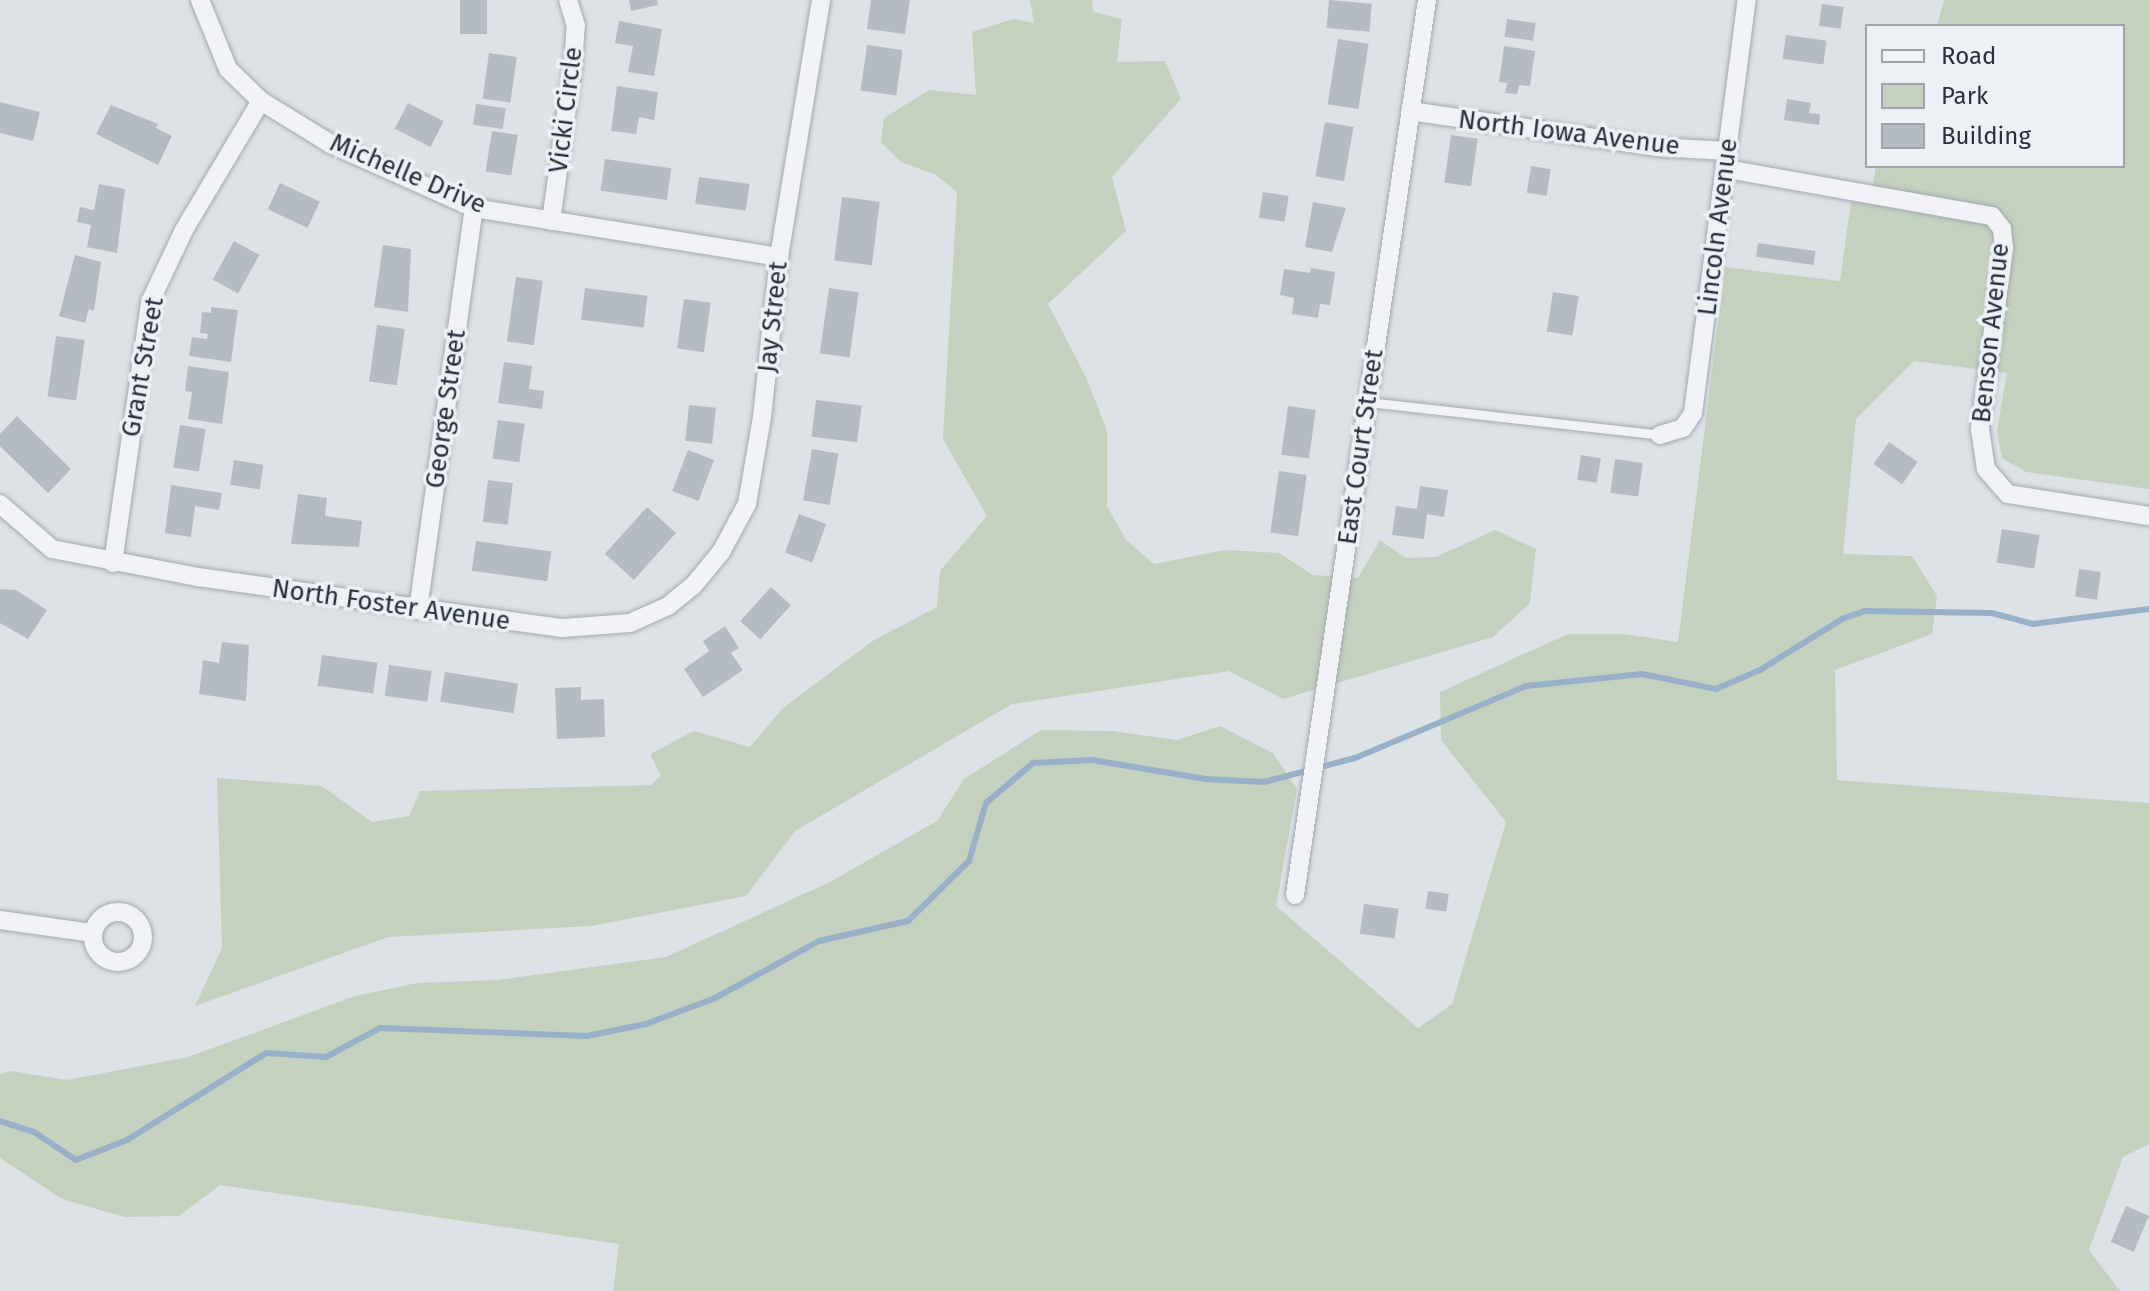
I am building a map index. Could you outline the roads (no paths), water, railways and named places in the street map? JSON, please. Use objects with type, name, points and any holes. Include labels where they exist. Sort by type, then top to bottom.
[{"type":"street","name":"Michelle Drive","points":[[200,0],[228,69],[261,101],[331,144],[474,208],[779,257]]},
{"type":"street","name":"Vicki Circle","points":[[551,221],[573,65],[576,26],[568,0]]},
{"type":"street","name":"Jay Street","points":[[668,606],[693,586],[721,552],[747,504],[762,417],[779,257],[821,0]]},
{"type":"street","name":"East Court Street","points":[[1295,895],[1427,0]]},
{"type":"street","name":"Lincoln Avenue","points":[[1660,435],[1683,428],[1693,413],[1747,0]]},
{"type":"street","name":"Grant Street","points":[[113,563],[150,302],[184,230],[261,101]]},
{"type":"street","name":"North Iowa Avenue","points":[[1410,111],[1656,147],[1976,210]]},
{"type":"street","name":"George Street","points":[[418,610],[474,208]]},
{"type":"street","name":"Benson Avenue","points":[[1976,210],[1992,216],[2002,229],[2004,248],[1980,429],[1986,469],[2008,494],[2149,516]]},
{"type":"street","name":"North Foster Avenue","points":[[0,504],[52,549],[113,563],[418,610],[563,628],[630,623],[668,606]]},
{"type":"street","points":[[0,920],[93,933]]},
{"type":"lane","points":[[1368,402],[1660,435]]},
{"type":"waterway","points":[[0,1121],[34,1132],[76,1160],[127,1140],[266,1053],[326,1057],[380,1028],[587,1036],[646,1024],[715,998],[819,941],[908,921],[969,861],[986,803],[1033,763],[1092,760],[1205,779],[1264,782],[1355,758],[1526,686],[1642,674],[1716,689],[1760,670],[1844,618],[1865,611],[1992,613],[2033,624],[2149,609]]}]
